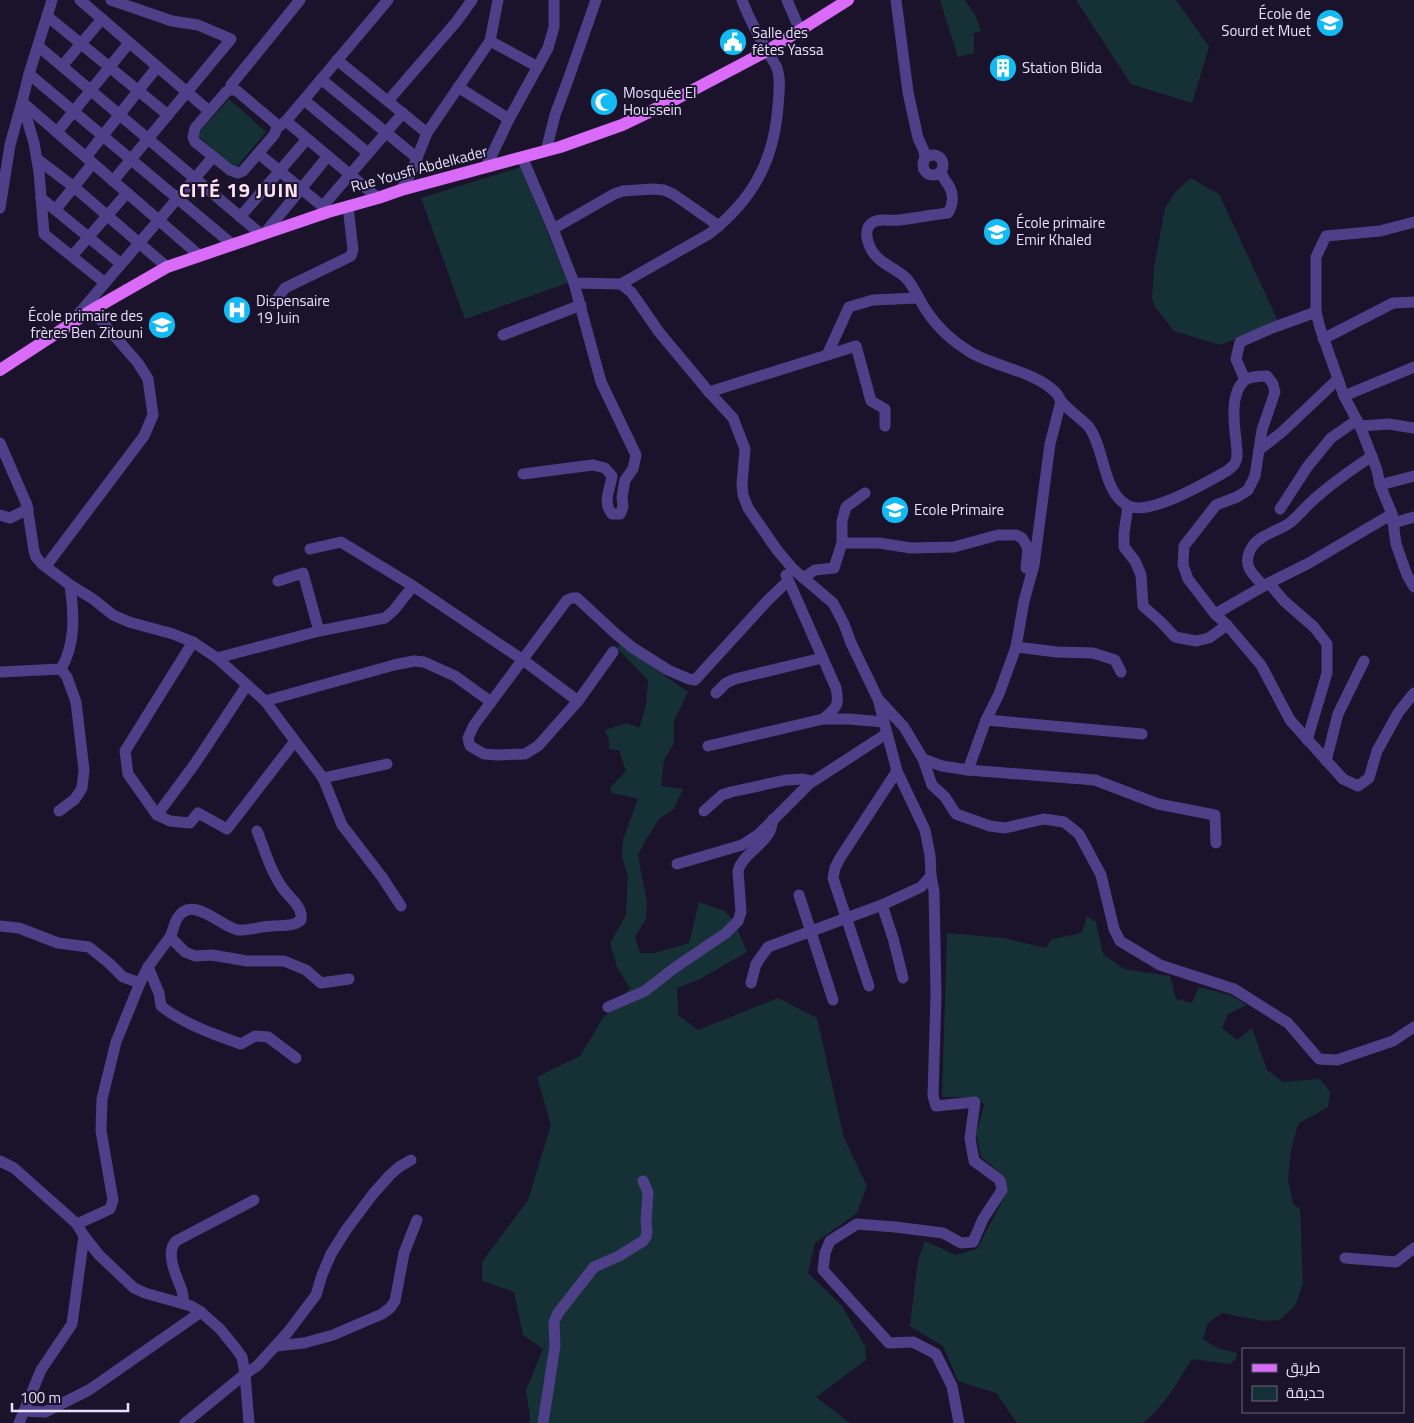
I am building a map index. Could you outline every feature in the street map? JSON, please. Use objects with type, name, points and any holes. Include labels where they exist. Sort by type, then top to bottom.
[{"type":"main road","name":"Rue Yousfi Abdelkader","points":[[0,370],[92,310],[167,267],[263,235],[325,209],[348,206],[522,158],[560,147],[622,124],[674,100],[767,51],[841,2]]},
{"type":"street","points":[[0,208],[10,145],[29,74],[52,0]]},
{"type":"street","points":[[80,0],[209,111]]},
{"type":"street","points":[[111,0],[172,21],[198,25],[231,39],[113,181]]},
{"type":"street","points":[[300,0],[231,85],[231,89],[226,92],[195,128],[193,137],[195,142],[230,170],[238,173],[244,171],[281,124],[304,100],[388,0]]},
{"type":"street","points":[[388,101],[472,0]]},
{"type":"street","points":[[401,190],[411,173],[427,133],[490,41],[498,0]]},
{"type":"street","points":[[486,168],[509,119],[548,48],[554,27],[554,0]]},
{"type":"street","points":[[546,151],[555,115],[596,0]]},
{"type":"street","points":[[574,283],[621,284],[720,226],[741,203],[756,182],[766,164],[774,137],[779,81],[778,70],[742,0]]},
{"type":"street","points":[[786,0],[800,30]]},
{"type":"street","points":[[896,0],[908,92],[918,138],[927,155],[923,165],[929,175],[940,175]]},
{"type":"street","points":[[47,16],[168,115]]},
{"type":"street","points":[[62,66],[102,19]]},
{"type":"street","points":[[490,41],[538,67]]},
{"type":"street","points":[[57,132],[129,42]]},
{"type":"street","points":[[38,46],[263,235],[328,156]]},
{"type":"street","points":[[337,60],[427,133]]},
{"type":"street","points":[[56,209],[74,187],[103,136],[158,67]]},
{"type":"street","points":[[29,74],[233,245]]},
{"type":"street","points":[[321,80],[417,158]]},
{"type":"street","points":[[458,87],[509,119]]},
{"type":"street","points":[[231,89],[237,91],[276,123],[307,139],[378,198]]},
{"type":"street","points":[[304,100],[368,153]]},
{"type":"street","points":[[22,102],[200,256]]},
{"type":"street","points":[[22,102],[37,159],[44,234],[105,283]]},
{"type":"street","points":[[259,154],[325,209],[350,175],[402,113]]},
{"type":"street","points":[[240,217],[307,139]]},
{"type":"street","points":[[927,155],[938,156],[940,159],[943,165],[940,175]]},
{"type":"street","points":[[69,325],[213,158]]},
{"type":"street","points":[[522,158],[574,283],[601,382],[636,455],[632,469],[625,480],[622,497],[623,507],[620,514],[612,514],[606,502],[612,476],[605,468],[594,465],[523,474]]},
{"type":"street","points":[[37,159],[74,187],[167,267]]},
{"type":"street","points":[[940,175],[950,187],[952,196],[952,205],[948,214],[875,221],[869,226],[866,238],[877,257],[906,278],[929,315],[945,333],[969,352],[1037,379],[1056,392],[1061,401],[1089,428],[1100,448],[1108,482],[1118,497],[1128,506],[1143,508],[1160,504],[1227,471],[1235,464],[1237,455],[1234,415],[1239,389],[1245,380],[1256,376],[1267,376],[1273,384],[1275,392],[1262,430],[1255,476],[1248,490],[1237,497],[1216,505],[1184,546],[1183,565],[1188,580],[1260,665],[1290,720],[1343,779],[1358,786],[1369,778],[1377,751],[1398,713],[1414,693]]},
{"type":"street","points":[[553,229],[614,194],[623,191],[653,189],[664,190],[673,194],[720,226]]},
{"type":"street","points":[[72,256],[127,192]]},
{"type":"street","points":[[41,198],[121,264]]},
{"type":"street","points":[[274,303],[285,288],[351,256],[353,250],[348,206]]},
{"type":"street","points":[[1414,222],[1380,231],[1326,236],[1316,257],[1316,312],[1344,396],[1358,423],[1377,470],[1380,485],[1393,518],[1396,544],[1407,575],[1414,588]]},
{"type":"street","points":[[621,284],[632,293],[659,332],[733,418],[745,449],[742,484],[748,508],[777,550],[793,569],[833,603],[878,699],[897,771],[925,830],[934,891],[936,996],[933,1096],[936,1106],[975,1102],[970,1138],[974,1160],[1000,1180],[1002,1190],[983,1219],[974,1242],[961,1243],[943,1233],[857,1224],[830,1241],[825,1253],[822,1270],[889,1343],[913,1342],[936,1354],[952,1386],[959,1423]]},
{"type":"street","points":[[827,355],[849,307],[873,300],[918,298]]},
{"type":"street","points":[[1324,339],[1393,303],[1414,302]]},
{"type":"street","points":[[502,335],[581,305]]},
{"type":"street","points":[[46,566],[144,436],[153,416],[148,379],[138,363],[92,310]]},
{"type":"street","points":[[1245,380],[1236,359],[1240,342],[1316,312]]},
{"type":"street","points":[[709,392],[856,346],[871,401],[885,409],[885,426]]},
{"type":"street","points":[[1344,396],[1414,367]]},
{"type":"street","points":[[1259,450],[1282,432],[1338,379]]},
{"type":"street","points":[[968,770],[1016,647],[1034,565],[1050,444],[1061,401]]},
{"type":"street","points":[[1268,412],[1269,426],[1272,431],[1275,433],[1282,432]]},
{"type":"street","points":[[1389,424],[1414,420]]},
{"type":"street","points":[[1280,509],[1308,466],[1331,438],[1358,423],[1389,424],[1414,428]]},
{"type":"street","points":[[0,443],[28,509],[36,558],[113,615],[129,622],[173,634],[193,642],[216,658],[265,702],[323,778],[342,825],[382,877],[401,906]]},
{"type":"street","points":[[1307,740],[1327,673],[1327,644],[1314,627],[1267,585],[1252,575],[1248,567],[1249,555],[1253,546],[1290,522],[1319,494],[1372,456]]},
{"type":"street","points":[[1380,485],[1414,476]]},
{"type":"street","points":[[803,578],[815,570],[834,568],[842,543],[842,521],[846,507],[865,493]]},
{"type":"street","points":[[1128,506],[1124,547],[1135,561],[1141,575],[1143,606],[1175,637],[1196,641],[1209,638],[1227,624]]},
{"type":"street","points":[[0,515],[10,518],[28,509]]},
{"type":"street","points":[[1215,614],[1393,518],[1414,517]]},
{"type":"street","points":[[842,543],[879,543],[911,548],[954,547],[998,535],[1016,535],[1022,538],[1028,548],[1026,595]]},
{"type":"street","points":[[310,549],[341,542],[414,586],[523,660],[578,701]]},
{"type":"street","points":[[777,550],[788,581],[836,688],[837,705],[823,719]]},
{"type":"street","points":[[278,581],[303,573],[319,631]]},
{"type":"street","points":[[613,652],[578,701],[538,746],[525,754],[497,755],[484,754],[470,746],[468,738],[474,725],[567,600],[577,598],[633,648],[668,670],[695,680],[768,600],[788,581]]},
{"type":"street","points":[[61,670],[66,661],[71,640],[74,612],[70,585]]},
{"type":"street","points":[[216,658],[319,631],[385,618],[414,586]]},
{"type":"street","points":[[193,642],[124,751],[128,774],[157,815],[170,821],[190,823],[198,813],[227,829],[295,742]]},
{"type":"street","points":[[1016,647],[1093,654],[1115,660],[1121,672]]},
{"type":"street","points":[[716,693],[726,683],[735,679],[822,658]]},
{"type":"street","points":[[265,702],[414,661],[424,662],[455,676],[491,702]]},
{"type":"street","points":[[1326,761],[1338,714],[1364,661]]},
{"type":"street","points":[[0,672],[61,670]]},
{"type":"street","points":[[59,811],[75,799],[82,788],[84,770],[76,702],[67,677],[61,670]]},
{"type":"street","points":[[157,815],[194,765],[247,685]]},
{"type":"street","points":[[878,699],[904,727],[923,759],[932,785],[944,797],[956,814],[990,826],[1005,828],[1044,820],[1064,822],[1079,834],[1101,875],[1114,929],[1120,941],[1160,965],[1234,989],[1288,1023],[1319,1059],[1337,1060],[1393,1040],[1414,1027]]},
{"type":"street","points":[[708,746],[823,719],[884,722]]},
{"type":"street","points":[[986,720],[1142,734]]},
{"type":"street","points":[[677,864],[742,846],[759,834],[812,781],[886,734]]},
{"type":"street","points":[[923,759],[942,766],[968,770],[1095,780],[1158,804],[1215,815],[1216,843]]},
{"type":"street","points":[[323,778],[387,764]]},
{"type":"street","points":[[869,986],[833,878],[840,858],[897,771]]},
{"type":"street","points":[[704,811],[722,795],[731,792],[786,780],[803,779],[812,781]]},
{"type":"street","points":[[608,1007],[645,991],[673,969],[726,933],[738,920],[741,912],[738,871],[740,865],[762,842],[770,831],[774,819]]},
{"type":"street","points":[[77,1224],[110,1209],[113,1200],[101,1131],[102,1099],[116,1042],[140,983],[148,967],[170,937],[177,918],[182,912],[187,910],[198,910],[237,930],[288,925],[301,920],[302,914],[300,909],[276,879],[257,831]]},
{"type":"street","points":[[751,983],[756,964],[768,947],[882,905],[922,887],[931,876]]},
{"type":"street","points":[[799,894],[833,1000]]},
{"type":"street","points":[[882,905],[894,938],[903,978]]},
{"type":"street","points":[[0,926],[19,928],[58,943],[89,947],[123,977],[140,983]]},
{"type":"street","points":[[170,937],[185,952],[194,956],[212,955],[247,961],[284,961],[306,970],[321,983],[348,979]]},
{"type":"street","points":[[148,967],[159,993],[161,1006],[176,1018],[241,1044],[255,1036],[268,1037],[296,1058]]},
{"type":"street","points":[[185,1423],[257,1366],[276,1346],[316,1295],[331,1254],[346,1230],[390,1175],[411,1160]]},
{"type":"street","points":[[0,1161],[14,1168],[77,1224],[99,1254],[134,1288],[191,1306],[201,1312],[220,1329],[242,1357],[249,1423]]},
{"type":"street","points":[[543,1423],[555,1346],[554,1322],[558,1312],[594,1267],[619,1256],[643,1241],[646,1237],[648,1231],[646,1222],[648,1192],[643,1181]]},
{"type":"street","points":[[184,1304],[182,1290],[175,1274],[172,1256],[173,1244],[254,1200]]},
{"type":"street","points":[[276,1346],[333,1335],[382,1314],[390,1308],[395,1301],[404,1253],[417,1220]]},
{"type":"street","points":[[19,1423],[41,1370],[72,1324],[84,1236]]},
{"type":"street","points":[[1345,1258],[1396,1262],[1414,1248]]},
{"type":"street","points":[[24,1411],[45,1412],[89,1390],[201,1312]]},
{"type":"green space","points":[[940,0],[965,0],[975,15],[981,31],[974,33],[974,53],[958,57]]},
{"type":"green space","points":[[1076,0],[1176,0],[1209,47],[1192,103],[1131,84]]},
{"type":"green space","points":[[229,99],[266,132],[235,169],[197,135]]},
{"type":"green space","points":[[521,167],[568,283],[465,319],[421,198]]},
{"type":"green space","points":[[1191,178],[1219,194],[1278,321],[1220,345],[1174,331],[1156,308],[1152,299],[1154,267],[1165,208],[1176,191]]},
{"type":"green space","points":[[620,644],[688,692],[674,721],[674,743],[664,760],[661,786],[683,789],[674,809],[659,819],[638,855],[647,903],[646,919],[635,937],[640,953],[655,953],[689,943],[699,902],[725,911],[734,922],[747,952],[700,979],[677,988],[678,1015],[698,1030],[778,998],[817,1018],[844,1138],[867,1186],[857,1213],[815,1243],[808,1273],[842,1306],[865,1346],[866,1360],[816,1397],[850,1423],[529,1423],[530,1416],[526,1390],[543,1349],[523,1335],[514,1292],[482,1281],[482,1262],[528,1200],[551,1125],[537,1077],[580,1056],[603,1018],[630,988],[617,967],[610,943],[626,915],[628,877],[622,856],[623,840],[638,799],[612,793],[610,788],[626,771],[619,750],[609,749],[609,740],[605,730],[627,723],[639,728],[646,706],[648,680],[617,648]]},
{"type":"green space","points":[[1087,916],[1096,922],[1103,954],[1124,969],[1170,976],[1176,999],[1192,1003],[1199,987],[1230,995],[1247,1005],[1228,1014],[1222,1028],[1237,1040],[1252,1028],[1267,1070],[1283,1082],[1320,1079],[1330,1092],[1328,1107],[1298,1124],[1291,1150],[1288,1179],[1293,1204],[1300,1209],[1303,1283],[1295,1306],[1279,1320],[1263,1321],[1222,1313],[1208,1323],[1203,1339],[1217,1348],[1237,1353],[1236,1359],[1230,1364],[1192,1359],[1164,1402],[1143,1423],[1017,1423],[996,1393],[958,1381],[943,1346],[910,1326],[918,1260],[925,1241],[956,1255],[977,1249],[1004,1198],[1006,1177],[981,1157],[976,1134],[984,1105],[979,1097],[942,1097],[947,933],[1003,938],[1046,948],[1052,939],[1082,933]]},
{"type":"place","name":"École de Sourd et Muet","points":[[1330,23]]},
{"type":"place","name":"Salle des fêtes Yassa","points":[[733,42]]},
{"type":"place","name":"Station Blida","points":[[1003,68]]},
{"type":"place","name":"Mosquée El Houssein","points":[[604,102]]},
{"type":"place","name":"École primaire Emir Khaled","points":[[997,232]]},
{"type":"place","name":"Dispensaire 19 Juin","points":[[237,310]]},
{"type":"place","name":"École primaire des frères Ben Zitouni","points":[[162,325]]},
{"type":"place","name":"Ecole Primaire","points":[[895,510]]},
{"type":"district","name":"CITÉ 19 JUIN","points":[[239,190]]}]
